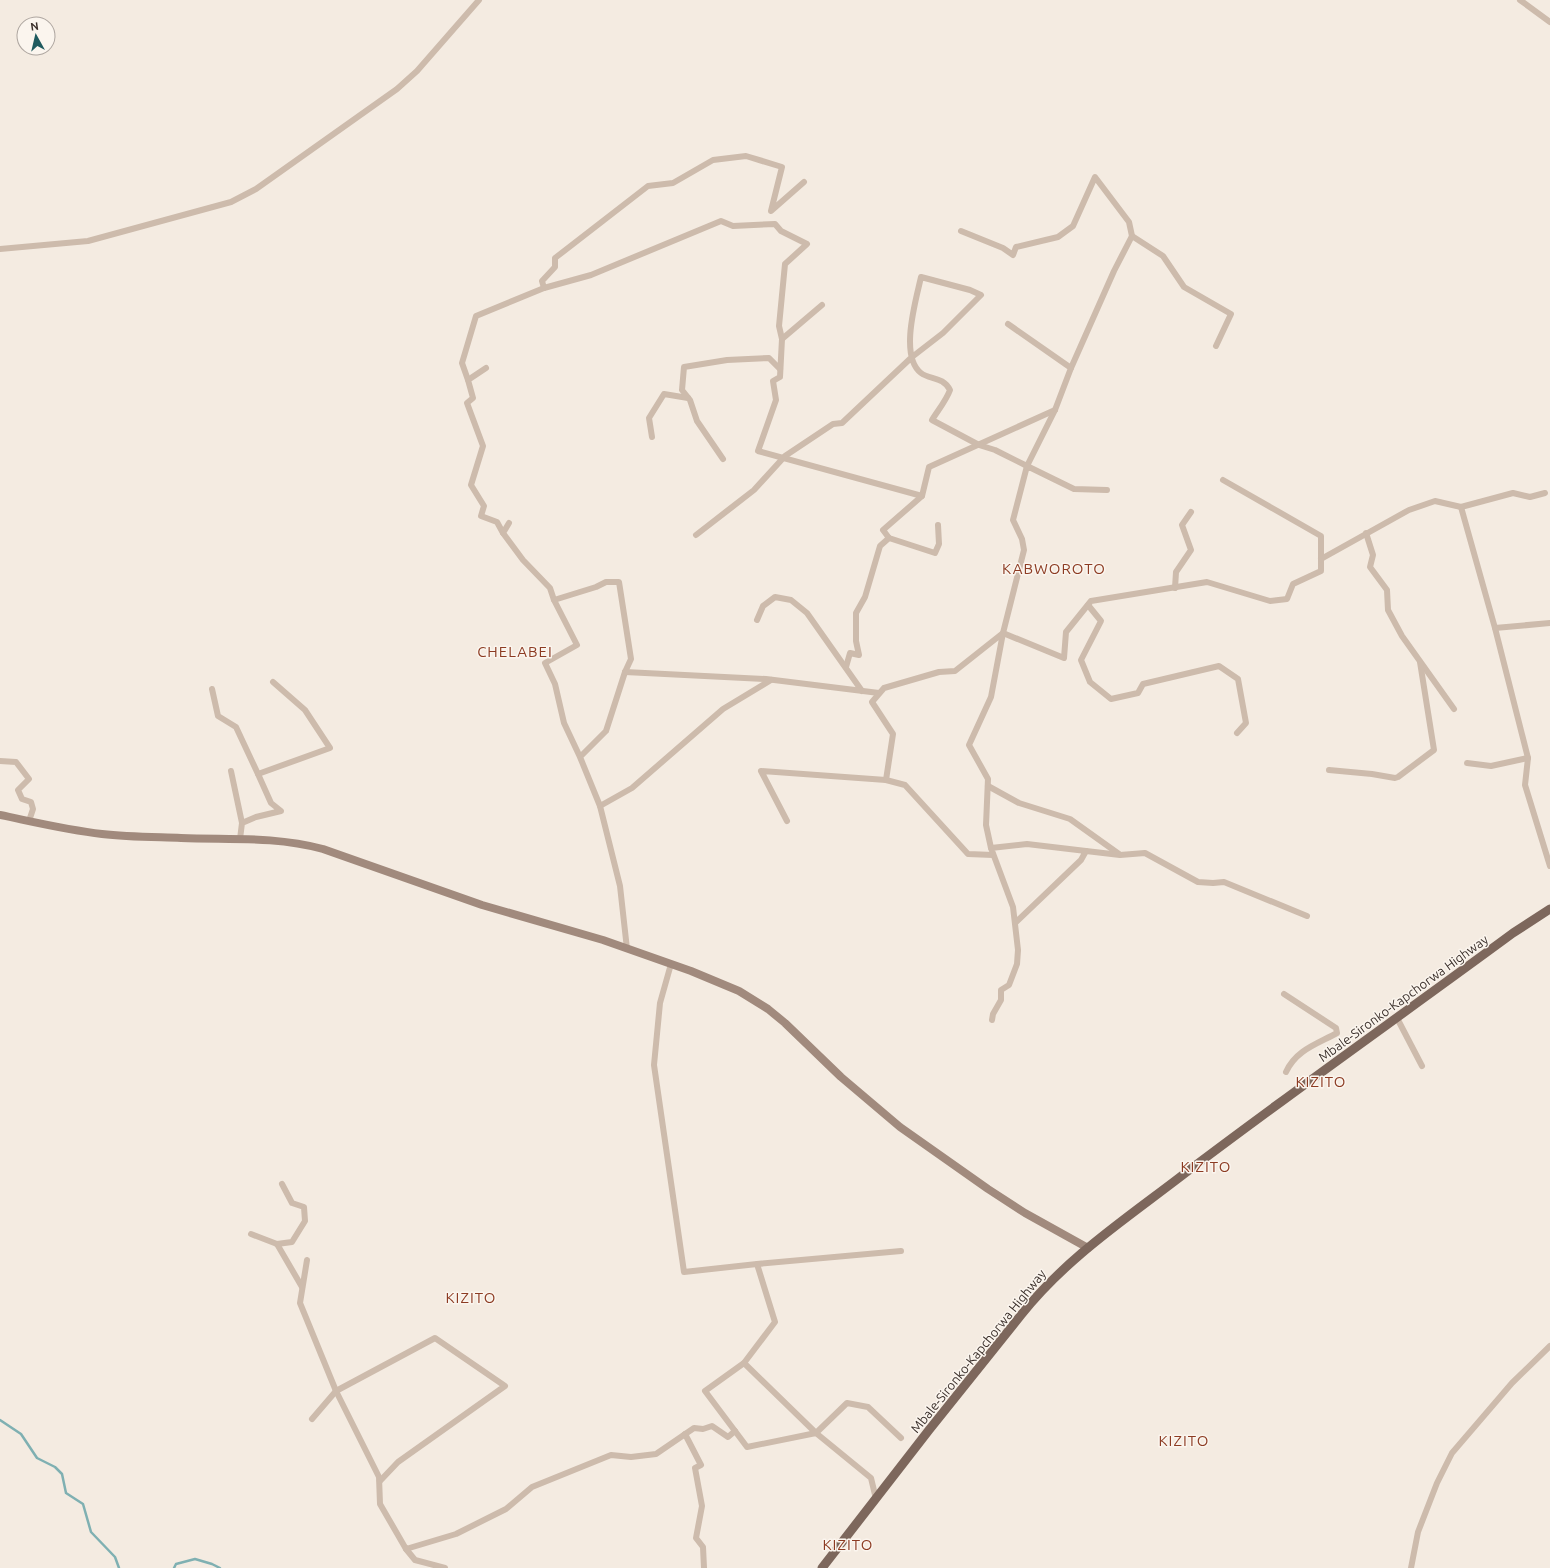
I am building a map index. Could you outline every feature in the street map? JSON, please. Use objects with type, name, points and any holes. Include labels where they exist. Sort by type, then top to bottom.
[{"type":"main road","name":"Mbale-Sironko-Kapchorwa Highway","points":[[822,1568],[1035,1297],[1061,1271],[1088,1248],[1214,1152],[1513,933],[1550,909]]},
{"type":"street","points":[[0,249],[88,241],[231,202],[256,189],[408,80],[479,0]]},
{"type":"street","points":[[1520,0],[1550,22]]},
{"type":"street","points":[[544,288],[542,281],[555,267],[555,258],[648,186],[673,183],[713,160],[746,156],[782,167],[771,211],[804,182]]},
{"type":"street","points":[[961,231],[1003,248],[1013,255],[1016,247],[1058,237],[1072,226],[1095,177],[1129,222],[1132,236],[1114,271],[1071,368],[1055,410],[1027,466],[1013,520],[1022,539],[1024,550],[1004,633],[991,698],[969,745],[988,779],[986,825],[993,855],[1012,907],[1018,950],[1017,964],[1009,985],[1001,990],[1001,1000],[993,1014],[992,1020]]},
{"type":"street","points":[[627,949],[620,886],[600,806],[564,723],[556,684],[545,663],[577,645],[554,600],[550,588],[523,560],[503,533],[497,522],[481,516],[484,506],[471,484],[483,446],[467,403],[473,398],[462,363],[476,316],[544,288],[591,275],[721,221],[733,226],[774,224],[781,232],[807,244],[785,264],[779,326],[782,340],[780,377],[773,381],[776,400],[758,451],[922,496]]},
{"type":"street","points":[[1132,236],[1162,256],[1184,287],[1231,314],[1216,346]]},
{"type":"street","points":[[696,535],[754,490],[783,458],[833,424],[842,423],[912,357],[943,333],[982,296],[970,290],[921,277],[910,328],[912,357],[915,366],[922,374],[947,384],[950,390],[947,398],[939,407],[932,420],[979,445],[995,450],[1074,489],[1108,490]]},
{"type":"street","points":[[782,340],[822,305]]},
{"type":"street","points":[[1008,324],[1071,368]]},
{"type":"street","points":[[723,459],[697,421],[688,398],[682,390],[684,367],[727,360],[769,358],[780,369]]},
{"type":"street","points":[[468,380],[486,368]]},
{"type":"street","points":[[652,437],[649,418],[664,394],[688,398]]},
{"type":"street","points":[[938,524],[939,544],[935,553],[889,538],[883,530],[922,496],[929,467],[1055,410]]},
{"type":"street","points":[[1004,633],[1064,658],[1066,632],[1091,601],[1207,582],[1270,601],[1287,599],[1293,584],[1321,571],[1321,536],[1223,480]]},
{"type":"street","points":[[1321,559],[1408,510],[1435,500],[1461,507],[1513,493],[1530,497],[1545,493]]},
{"type":"street","points":[[1461,507],[1495,628],[1528,758],[1525,785],[1550,866]]},
{"type":"street","points":[[1174,588],[1176,572],[1191,550],[1182,525],[1191,512]]},
{"type":"street","points":[[503,533],[509,523]]},
{"type":"street","points":[[1366,533],[1373,555],[1370,567],[1387,590],[1388,610],[1402,636],[1454,709]]},
{"type":"street","points":[[846,667],[850,653],[859,655],[856,641],[856,613],[865,597],[880,546],[889,538]]},
{"type":"street","points":[[554,600],[596,587],[606,582],[619,582],[631,659],[624,672],[606,731],[580,757]]},
{"type":"street","points":[[757,620],[763,606],[775,597],[791,600],[807,613],[862,691]]},
{"type":"street","points":[[1088,605],[1101,621],[1081,660],[1090,682],[1111,699],[1138,693],[1143,684],[1219,666],[1238,680],[1246,724],[1237,733]]},
{"type":"street","points":[[1495,628],[1550,623]]},
{"type":"street","points":[[886,780],[893,734],[872,702],[884,688],[939,672],[955,672],[1004,633]]},
{"type":"street","points":[[1329,770],[1372,774],[1395,778],[1434,750],[1420,662]]},
{"type":"street","points":[[624,672],[771,680],[880,693]]},
{"type":"street","points":[[600,806],[632,788],[723,709],[771,680]]},
{"type":"street","points":[[258,774],[330,748],[305,710],[273,682]]},
{"type":"street","points":[[212,689],[218,716],[236,727],[271,803],[281,811],[256,817],[242,823]]},
{"type":"street","points":[[1467,763],[1491,766],[1528,758]]},
{"type":"street","points":[[0,761],[16,762],[29,779],[18,790],[22,799],[31,802],[33,809],[29,821]]},
{"type":"street","points":[[231,771],[242,823],[240,839]]},
{"type":"street","points":[[787,821],[761,771],[886,780],[906,785],[968,854],[993,855]]},
{"type":"street","points":[[988,786],[1019,803],[1070,819],[1120,855]]},
{"type":"street","points":[[0,814],[29,821],[102,834],[180,838],[270,839],[323,849],[482,905],[603,940],[739,990],[768,1008],[785,1022],[841,1077],[900,1127],[1025,1213],[1088,1248]]},
{"type":"street","points":[[991,848],[1027,844],[1120,855],[1145,853],[1198,882],[1224,882],[1307,916]]},
{"type":"street","points":[[1015,923],[1081,860],[1086,851]]},
{"type":"street","points":[[671,964],[660,1003],[654,1065],[684,1272],[901,1251]]},
{"type":"street","points":[[1284,994],[1336,1028],[1338,1033],[1299,1053],[1290,1064],[1286,1072]]},
{"type":"street","points":[[1397,1018],[1422,1066]]},
{"type":"street","points":[[251,1234],[277,1244],[292,1242],[306,1221],[304,1208],[292,1203],[282,1184]]},
{"type":"street","points":[[277,1244],[302,1287]]},
{"type":"street","points":[[307,1260],[300,1303],[336,1391],[380,1481],[380,1504],[406,1549],[415,1560],[445,1568]]},
{"type":"street","points":[[757,1264],[775,1322],[744,1363],[705,1391],[747,1447],[816,1434],[847,1403],[868,1407],[901,1438]]},
{"type":"street","points":[[312,1419],[336,1391],[435,1338],[505,1386],[398,1462],[380,1481]]},
{"type":"street","points":[[1411,1568],[1418,1532],[1437,1483],[1452,1453],[1512,1383],[1550,1346]]},
{"type":"street","points":[[744,1363],[816,1434],[871,1478],[876,1500]]},
{"type":"street","points":[[406,1549],[456,1534],[506,1509],[532,1487],[611,1455],[631,1456],[656,1454],[694,1428],[703,1429],[712,1426],[728,1437],[735,1431]]},
{"type":"street","points":[[685,1434],[701,1465],[695,1468],[702,1506],[696,1538],[703,1547],[704,1568]]},
{"type":"street","points":[[414,1568],[415,1560]]},
{"type":"waterway","points":[[0,1420],[21,1434],[37,1458],[55,1467],[62,1474],[66,1493],[83,1504],[91,1532],[115,1557],[119,1568]]},
{"type":"waterway","points":[[174,1568],[176,1564],[195,1559],[220,1568]]},
{"type":"district","name":"KABWOROTO","points":[[1054,569]]},
{"type":"district","name":"CHELABEI","points":[[515,652]]},
{"type":"district","name":"KIZITO","points":[[1321,1082]]},
{"type":"district","name":"KIZITO","points":[[1206,1167]]},
{"type":"district","name":"KIZITO","points":[[471,1298]]},
{"type":"district","name":"KIZITO","points":[[1184,1441]]},
{"type":"district","name":"KIZITO","points":[[848,1545]]}]
